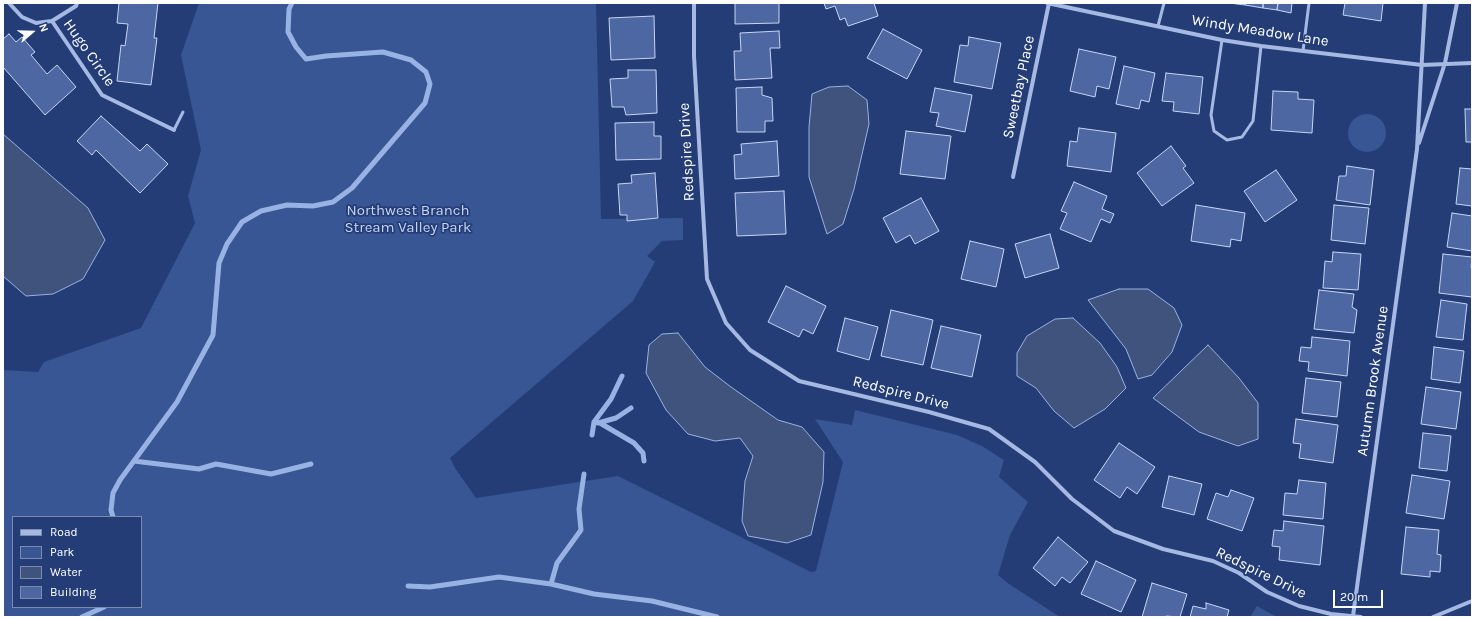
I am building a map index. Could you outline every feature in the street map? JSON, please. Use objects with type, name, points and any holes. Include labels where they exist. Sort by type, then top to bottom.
[{"type":"street","name":"Hugo Circle","points":[[9,3],[22,17],[36,23],[52,20],[76,6],[77,3]]},
{"type":"street","name":"Redspire Drive","points":[[694,3],[694,56],[706,279],[726,323],[750,350],[799,381],[929,412],[989,429],[1034,462],[1072,499],[1114,531],[1163,548],[1213,561],[1239,573],[1267,592],[1299,606],[1331,614],[1361,617]]},
{"type":"street","name":"Windy Meadow Lane","points":[[1049,3],[1222,40],[1261,46],[1422,65],[1472,63]]},
{"type":"street","name":"Sweetbay Place","points":[[1013,177],[1049,3]]},
{"type":"street","name":"Autumn Brook Avenue","points":[[1353,616],[1417,149],[1426,3]]},
{"type":"street","name":"Autumn Brook Avenue","points":[[1417,149],[1445,63],[1457,3]]},
{"type":"street","name":"Hugo Circle","points":[[52,20],[102,95],[174,130]]},
{"type":"street","points":[[1432,617],[1472,601]]},
{"type":"lane","points":[[1158,26],[1164,3]]},
{"type":"lane","points":[[1303,51],[1309,3]]},
{"type":"lane","points":[[1222,40],[1211,115],[1214,131],[1227,140],[1242,137],[1253,121],[1261,46]]},
{"type":"lane","points":[[174,130],[183,112]]},
{"type":"green space","name":"Northwest Branch Stream Valley Park","points":[[199,3],[596,3],[601,219],[683,218],[683,240],[662,241],[647,256],[655,262],[633,301],[450,458],[455,468],[476,498],[618,476],[811,572],[816,571],[843,462],[815,419],[852,425],[855,410],[957,435],[982,446],[1004,460],[999,477],[1028,502],[1010,535],[998,575],[1009,584],[1060,617],[3,617],[3,370],[38,372],[44,362],[141,328],[195,223],[188,196],[201,150],[181,55]]},
{"type":"green space","points":[[1367,114],[1380,120],[1386,133],[1380,146],[1367,152],[1354,146],[1348,133],[1354,120]]},
{"type":"green space","points":[[1257,606],[1264,610],[1277,617],[1250,617]]},
{"type":"water","points":[[848,86],[867,100],[869,124],[854,189],[843,224],[827,234],[809,177],[809,127],[812,94],[829,87]]},
{"type":"water","points":[[3,134],[88,208],[105,240],[83,279],[53,294],[26,296],[3,276]]},
{"type":"water","points":[[1119,289],[1148,289],[1174,308],[1182,325],[1172,352],[1152,375],[1138,379],[1126,349],[1088,300]]},
{"type":"water","points":[[1073,318],[1100,343],[1117,367],[1126,388],[1105,409],[1074,428],[1054,411],[1036,388],[1017,376],[1017,353],[1027,336],[1055,319]]},
{"type":"water","points":[[678,333],[705,367],[778,420],[802,427],[824,452],[823,482],[811,535],[787,543],[748,536],[742,521],[745,481],[753,456],[740,438],[715,441],[688,434],[666,410],[646,373],[649,345],[662,334]]},
{"type":"water","points":[[1208,345],[1239,378],[1258,403],[1258,439],[1238,446],[1199,432],[1153,398]]},
{"type":"building","points":[[119,3],[158,3],[154,38],[157,38],[151,85],[117,81],[121,45],[125,46],[128,24],[117,23]]},
{"type":"building","points":[[735,3],[779,3],[779,23],[735,24]]},
{"type":"building","points":[[824,3],[874,3],[878,16],[848,26],[845,18],[840,20],[835,6],[826,9]]},
{"type":"building","points":[[1229,3],[1245,3],[1245,5]]},
{"type":"building","points":[[1245,3],[1263,3],[1263,8],[1245,5]]},
{"type":"building","points":[[1263,3],[1278,3],[1277,10],[1263,8]]},
{"type":"building","points":[[1278,3],[1292,3],[1291,13],[1277,10]]},
{"type":"building","points":[[1345,3],[1383,3],[1381,21],[1343,15]]},
{"type":"building","points":[[654,16],[655,58],[611,60],[609,18]]},
{"type":"building","points":[[883,29],[922,50],[907,79],[867,58]]},
{"type":"building","points":[[779,31],[780,48],[770,48],[772,78],[735,80],[734,51],[741,51],[740,33]]},
{"type":"building","points":[[9,34],[16,42],[22,37],[35,52],[31,55],[47,74],[57,65],[76,87],[45,115],[3,67],[3,39]]},
{"type":"building","points":[[969,37],[1001,43],[992,89],[954,82],[960,45],[968,46]]},
{"type":"building","points":[[1079,49],[1116,57],[1109,89],[1097,86],[1095,97],[1070,91]]},
{"type":"building","points":[[1124,66],[1155,73],[1149,102],[1141,100],[1139,109],[1116,104]]},
{"type":"building","points":[[628,70],[656,70],[657,113],[626,115],[624,107],[612,107],[610,79],[628,78]]},
{"type":"building","points":[[1166,73],[1203,77],[1199,114],[1173,111],[1174,102],[1162,101]]},
{"type":"building","points":[[762,87],[762,95],[772,98],[773,121],[765,121],[765,132],[737,132],[736,88]]},
{"type":"building","points":[[935,88],[972,95],[965,132],[936,126],[939,113],[930,112]]},
{"type":"building","points":[[1273,91],[1298,92],[1298,99],[1314,100],[1312,133],[1271,130]]},
{"type":"building","points":[[1465,109],[1472,109],[1472,142],[1466,142]]},
{"type":"building","points":[[101,116],[140,151],[147,144],[168,164],[140,193],[96,150],[92,155],[77,141]]},
{"type":"building","points":[[654,122],[654,136],[661,136],[661,159],[616,160],[615,123]]},
{"type":"building","points":[[1079,128],[1116,133],[1111,172],[1067,166],[1070,141],[1077,142]]},
{"type":"building","points":[[906,131],[951,136],[945,179],[900,174]]},
{"type":"building","points":[[777,141],[779,176],[735,179],[734,155],[742,154],[741,144]]},
{"type":"building","points":[[1171,146],[1186,166],[1183,168],[1194,183],[1162,206],[1137,173]]},
{"type":"building","points":[[1347,166],[1374,170],[1370,205],[1336,200],[1339,176],[1346,176]]},
{"type":"building","points":[[1460,168],[1472,169],[1472,206],[1456,204]]},
{"type":"building","points":[[1276,170],[1297,200],[1265,222],[1244,191]]},
{"type":"building","points":[[655,173],[658,218],[627,221],[627,215],[620,215],[618,184],[632,183],[631,175]]},
{"type":"building","points":[[1074,182],[1107,196],[1102,209],[1114,214],[1110,223],[1101,219],[1091,242],[1060,229],[1067,213],[1061,211]]},
{"type":"building","points":[[784,191],[786,234],[737,236],[735,193]]},
{"type":"building","points":[[921,198],[939,231],[915,244],[910,235],[896,243],[883,218]]},
{"type":"building","points":[[1196,205],[1245,213],[1241,241],[1231,239],[1230,247],[1191,241]]},
{"type":"building","points":[[1334,205],[1369,208],[1365,244],[1331,240]]},
{"type":"building","points":[[1452,213],[1472,216],[1472,251],[1447,247]]},
{"type":"building","points":[[1050,234],[1059,268],[1025,278],[1015,244]]},
{"type":"building","points":[[970,241],[1004,249],[996,287],[961,279]]},
{"type":"building","points":[[1333,252],[1361,254],[1358,290],[1323,288],[1325,261],[1332,262]]},
{"type":"building","points":[[1443,254],[1472,257],[1472,297],[1439,293]]},
{"type":"building","points":[[786,286],[826,306],[813,334],[803,329],[799,337],[768,322]]},
{"type":"building","points":[[1319,290],[1354,294],[1352,307],[1357,310],[1354,333],[1314,329]]},
{"type":"building","points":[[1441,300],[1467,304],[1463,340],[1436,337]]},
{"type":"building","points":[[891,310],[933,320],[923,365],[881,356]]},
{"type":"building","points":[[845,318],[878,327],[869,360],[837,351]]},
{"type":"building","points":[[941,326],[981,335],[972,377],[931,368]]},
{"type":"building","points":[[1312,337],[1350,341],[1347,376],[1308,371],[1309,362],[1299,361],[1301,347],[1311,348]]},
{"type":"building","points":[[1434,347],[1464,351],[1460,383],[1431,379]]},
{"type":"building","points":[[1306,378],[1341,382],[1337,417],[1302,413]]},
{"type":"building","points":[[1426,387],[1461,392],[1456,429],[1421,424]]},
{"type":"building","points":[[1296,419],[1338,425],[1333,463],[1299,458],[1301,444],[1293,443]]},
{"type":"building","points":[[1423,433],[1451,436],[1447,471],[1419,468]]},
{"type":"building","points":[[1119,443],[1155,467],[1137,494],[1127,487],[1120,498],[1094,480]]},
{"type":"building","points":[[1412,475],[1450,481],[1444,519],[1406,513]]},
{"type":"building","points":[[1169,476],[1202,484],[1194,515],[1162,507]]},
{"type":"building","points":[[1299,480],[1326,483],[1323,519],[1283,515],[1285,493],[1297,494]]},
{"type":"building","points":[[1231,490],[1254,498],[1242,531],[1207,519],[1216,493],[1228,497]]},
{"type":"building","points":[[1284,521],[1324,526],[1320,565],[1279,560],[1280,547],[1272,546],[1274,530],[1283,531]]},
{"type":"building","points":[[1406,527],[1439,530],[1437,554],[1441,555],[1440,572],[1430,571],[1430,577],[1401,574]]},
{"type":"building","points":[[1058,537],[1088,562],[1070,583],[1062,577],[1055,586],[1033,568]]},
{"type":"building","points":[[1096,561],[1136,580],[1121,612],[1081,594]]},
{"type":"building","points":[[1152,583],[1187,594],[1180,617],[1142,617]]},
{"type":"building","points":[[1206,603],[1229,610],[1227,617],[1190,617],[1193,606],[1206,609]]},
{"type":"waterway","points":[[113,516],[111,510],[113,493],[120,480],[177,402],[213,335],[219,263],[227,244],[242,222],[261,211],[287,205],[313,206],[333,202],[352,188],[425,103],[430,84],[426,72],[411,60],[383,52],[306,59],[296,47],[288,32],[289,9],[292,3]]},
{"type":"waterway","points":[[592,435],[594,422],[611,399],[622,376]]},
{"type":"waterway","points":[[598,423],[616,418],[631,408]]},
{"type":"waterway","points":[[600,423],[634,443],[643,453],[644,461]]},
{"type":"waterway","points":[[134,461],[199,469],[216,464],[271,474],[311,464]]},
{"type":"waterway","points":[[551,584],[557,563],[581,530],[579,509],[584,474]]},
{"type":"waterway","points":[[408,586],[430,587],[499,577],[551,584],[594,594],[652,601],[717,617]]},
{"type":"waterway","points":[[82,617],[102,608]]}]
